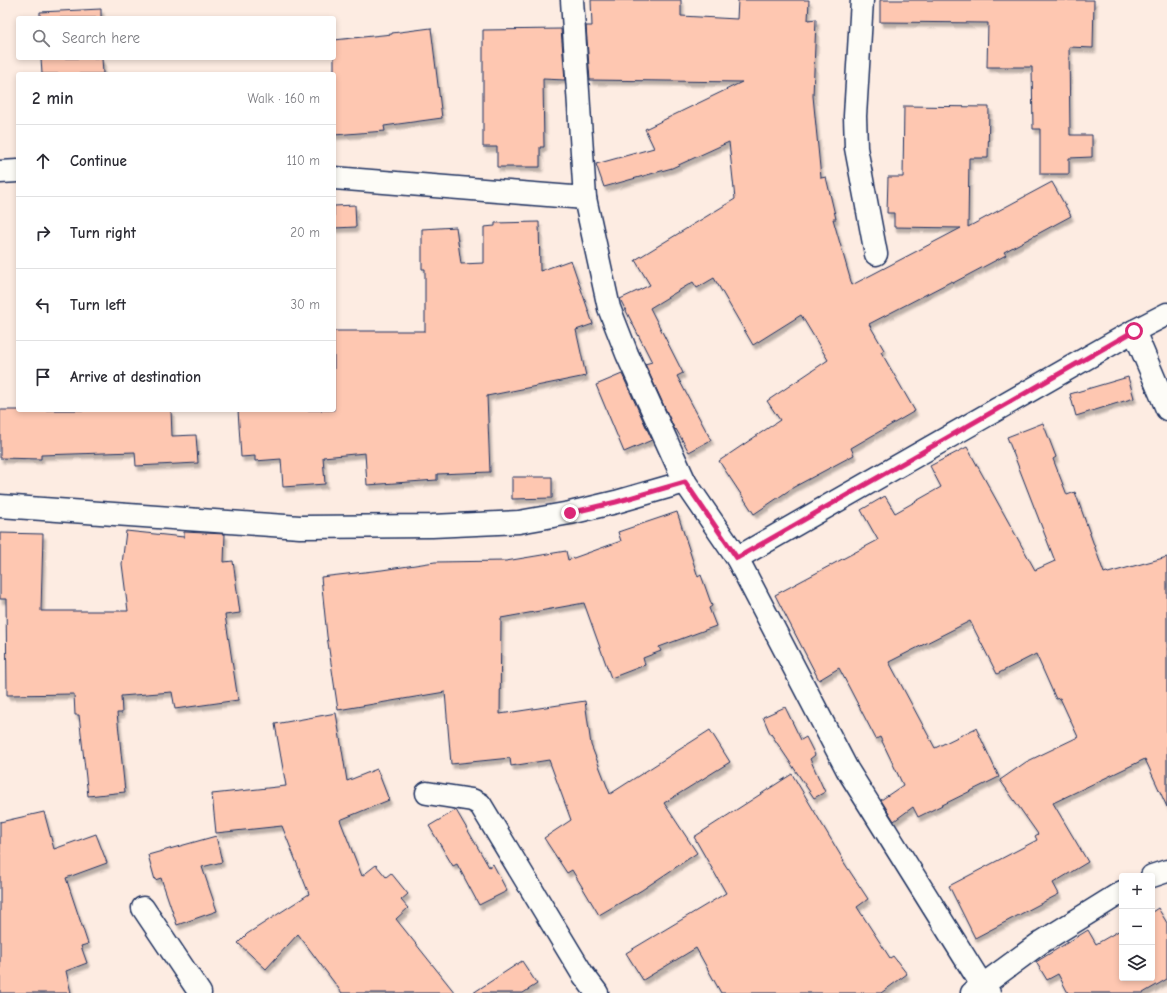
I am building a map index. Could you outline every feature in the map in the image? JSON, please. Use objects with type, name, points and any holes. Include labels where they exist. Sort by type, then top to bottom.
[{"type":"street","points":[[572,0],[585,198],[609,308],[627,354],[685,482],[737,558],[847,769],[981,990],[1014,962],[1040,943],[1119,894]]},
{"type":"street","points":[[862,0],[855,116],[856,148],[876,254]]},
{"type":"street","points":[[0,172],[16,171]]},
{"type":"street","points":[[336,178],[585,198]]},
{"type":"street","points":[[737,558],[1134,331],[1167,314]]},
{"type":"street","points":[[1134,331],[1167,409]]},
{"type":"street","points":[[0,506],[300,526],[432,526],[519,522],[570,513],[616,502],[685,482]]},
{"type":"street","points":[[427,792],[472,800],[480,804],[582,973],[597,993]]},
{"type":"street","points":[[1155,875],[1167,871]]},
{"type":"street","points":[[143,908],[200,993]]},
{"type":"building","points":[[591,0],[681,0],[681,16],[737,19],[738,0],[809,0],[808,20],[816,19],[813,96],[821,178],[826,177],[836,219],[833,219],[852,285],[961,228],[894,227],[894,213],[887,213],[888,177],[903,177],[904,106],[989,107],[988,158],[969,158],[968,227],[1052,182],[1071,216],[1004,252],[1006,255],[869,324],[884,350],[881,352],[915,411],[851,448],[854,455],[794,487],[754,514],[719,461],[780,420],[767,401],[828,360],[801,315],[753,345],[714,278],[697,288],[693,282],[650,308],[683,373],[677,376],[711,440],[689,452],[676,429],[675,430],[645,364],[652,362],[620,299],[650,285],[635,260],[735,199],[729,142],[672,168],[604,187],[596,164],[654,148],[645,129],[742,82],[590,80],[586,26],[592,26]]},
{"type":"building","points":[[880,0],[1094,0],[1093,48],[1069,47],[1070,135],[1092,135],[1092,157],[1069,158],[1069,174],[1040,174],[1040,129],[1033,129],[1032,67],[987,67],[988,23],[880,22]]},
{"type":"building","points":[[101,9],[101,16],[40,16],[40,12]]},
{"type":"building","points":[[431,28],[442,118],[384,126],[385,131],[336,135],[336,72],[334,72],[334,60],[336,60],[336,40]]},
{"type":"building","points":[[561,29],[565,80],[543,79],[544,147],[540,147],[540,167],[497,167],[497,147],[483,147],[483,30]]},
{"type":"building","points":[[41,60],[102,60],[103,72],[42,72]]},
{"type":"building","points":[[355,205],[356,227],[336,228],[336,206]]},
{"type":"building","points":[[539,222],[540,271],[571,260],[593,324],[576,330],[586,376],[487,396],[490,472],[437,474],[437,480],[367,485],[365,453],[323,457],[325,484],[283,487],[281,459],[255,461],[255,456],[241,457],[238,412],[336,412],[336,331],[425,331],[425,269],[422,269],[422,229],[456,227],[461,264],[484,263],[484,227],[495,226],[495,223]]},
{"type":"building","points":[[622,374],[652,440],[624,452],[596,385]]},
{"type":"building","points":[[1128,377],[1134,398],[1076,416],[1070,394]]},
{"type":"building","points":[[0,410],[16,410],[16,412],[171,412],[172,436],[196,435],[198,463],[136,466],[135,452],[41,455],[41,459],[0,458]]},
{"type":"building","points":[[1043,423],[1056,457],[1053,459],[1067,495],[1075,492],[1104,573],[1167,557],[1167,807],[1145,759],[1053,803],[1088,862],[1053,883],[1059,894],[975,938],[949,886],[1037,840],[1035,836],[1038,834],[1000,780],[1026,762],[1078,737],[1060,698],[1056,699],[1036,654],[997,674],[970,621],[889,662],[935,748],[976,728],[999,777],[918,817],[913,807],[894,821],[881,800],[903,785],[880,737],[876,739],[839,668],[819,680],[775,595],[878,540],[861,510],[885,496],[895,513],[941,487],[930,466],[967,447],[1035,570],[1055,561],[1007,437]]},
{"type":"building","points":[[512,477],[552,477],[552,498],[512,499]]},
{"type":"building","points":[[677,512],[698,577],[701,575],[712,606],[709,608],[716,626],[659,647],[661,651],[643,658],[645,665],[611,678],[584,603],[501,618],[500,714],[585,701],[591,745],[610,794],[710,730],[730,762],[664,803],[697,853],[642,890],[599,915],[572,870],[567,873],[544,838],[571,820],[549,760],[511,766],[510,758],[451,764],[445,692],[338,710],[327,636],[321,577],[435,562],[506,561],[566,551],[568,560],[621,541],[618,532]]},
{"type":"building","points":[[126,531],[184,537],[184,532],[225,534],[224,562],[233,561],[240,613],[225,615],[238,700],[175,709],[172,692],[121,696],[122,713],[117,713],[125,792],[88,796],[79,715],[75,715],[74,694],[7,695],[6,599],[0,599],[0,533],[43,534],[41,611],[128,611],[122,564]]},
{"type":"building","points":[[785,707],[801,740],[806,737],[815,755],[810,759],[825,792],[814,798],[769,731],[763,717]]},
{"type":"building","points":[[336,713],[347,781],[377,769],[389,800],[340,820],[362,876],[376,865],[386,877],[391,873],[408,894],[401,900],[408,908],[396,919],[455,993],[342,993],[298,934],[266,969],[238,943],[247,934],[309,894],[282,826],[216,833],[212,794],[286,786],[275,724]]},
{"type":"building","points":[[792,774],[843,861],[868,899],[857,907],[890,958],[893,956],[907,974],[881,993],[721,993],[696,948],[643,980],[626,953],[726,893],[694,837]]},
{"type":"building","points":[[456,810],[489,867],[493,864],[507,891],[479,905],[457,864],[453,866],[429,826]]},
{"type":"building","points":[[44,812],[54,849],[96,834],[107,863],[66,878],[88,944],[81,946],[87,963],[66,971],[71,993],[0,993],[0,822]]},
{"type":"building","points":[[216,836],[222,862],[202,867],[217,911],[177,925],[161,878],[155,880],[148,855]]},
{"type":"building","points":[[1158,908],[1167,923],[1167,979],[1143,993],[1068,993],[1058,974],[1047,980],[1036,962],[1088,930],[1096,944],[1119,931],[1119,981],[1155,981],[1155,910]]},
{"type":"building","points":[[522,961],[537,984],[523,993],[473,993]]},
{"type":"route","points":[[570,513],[616,502],[685,482],[737,558],[1134,331]]}]
